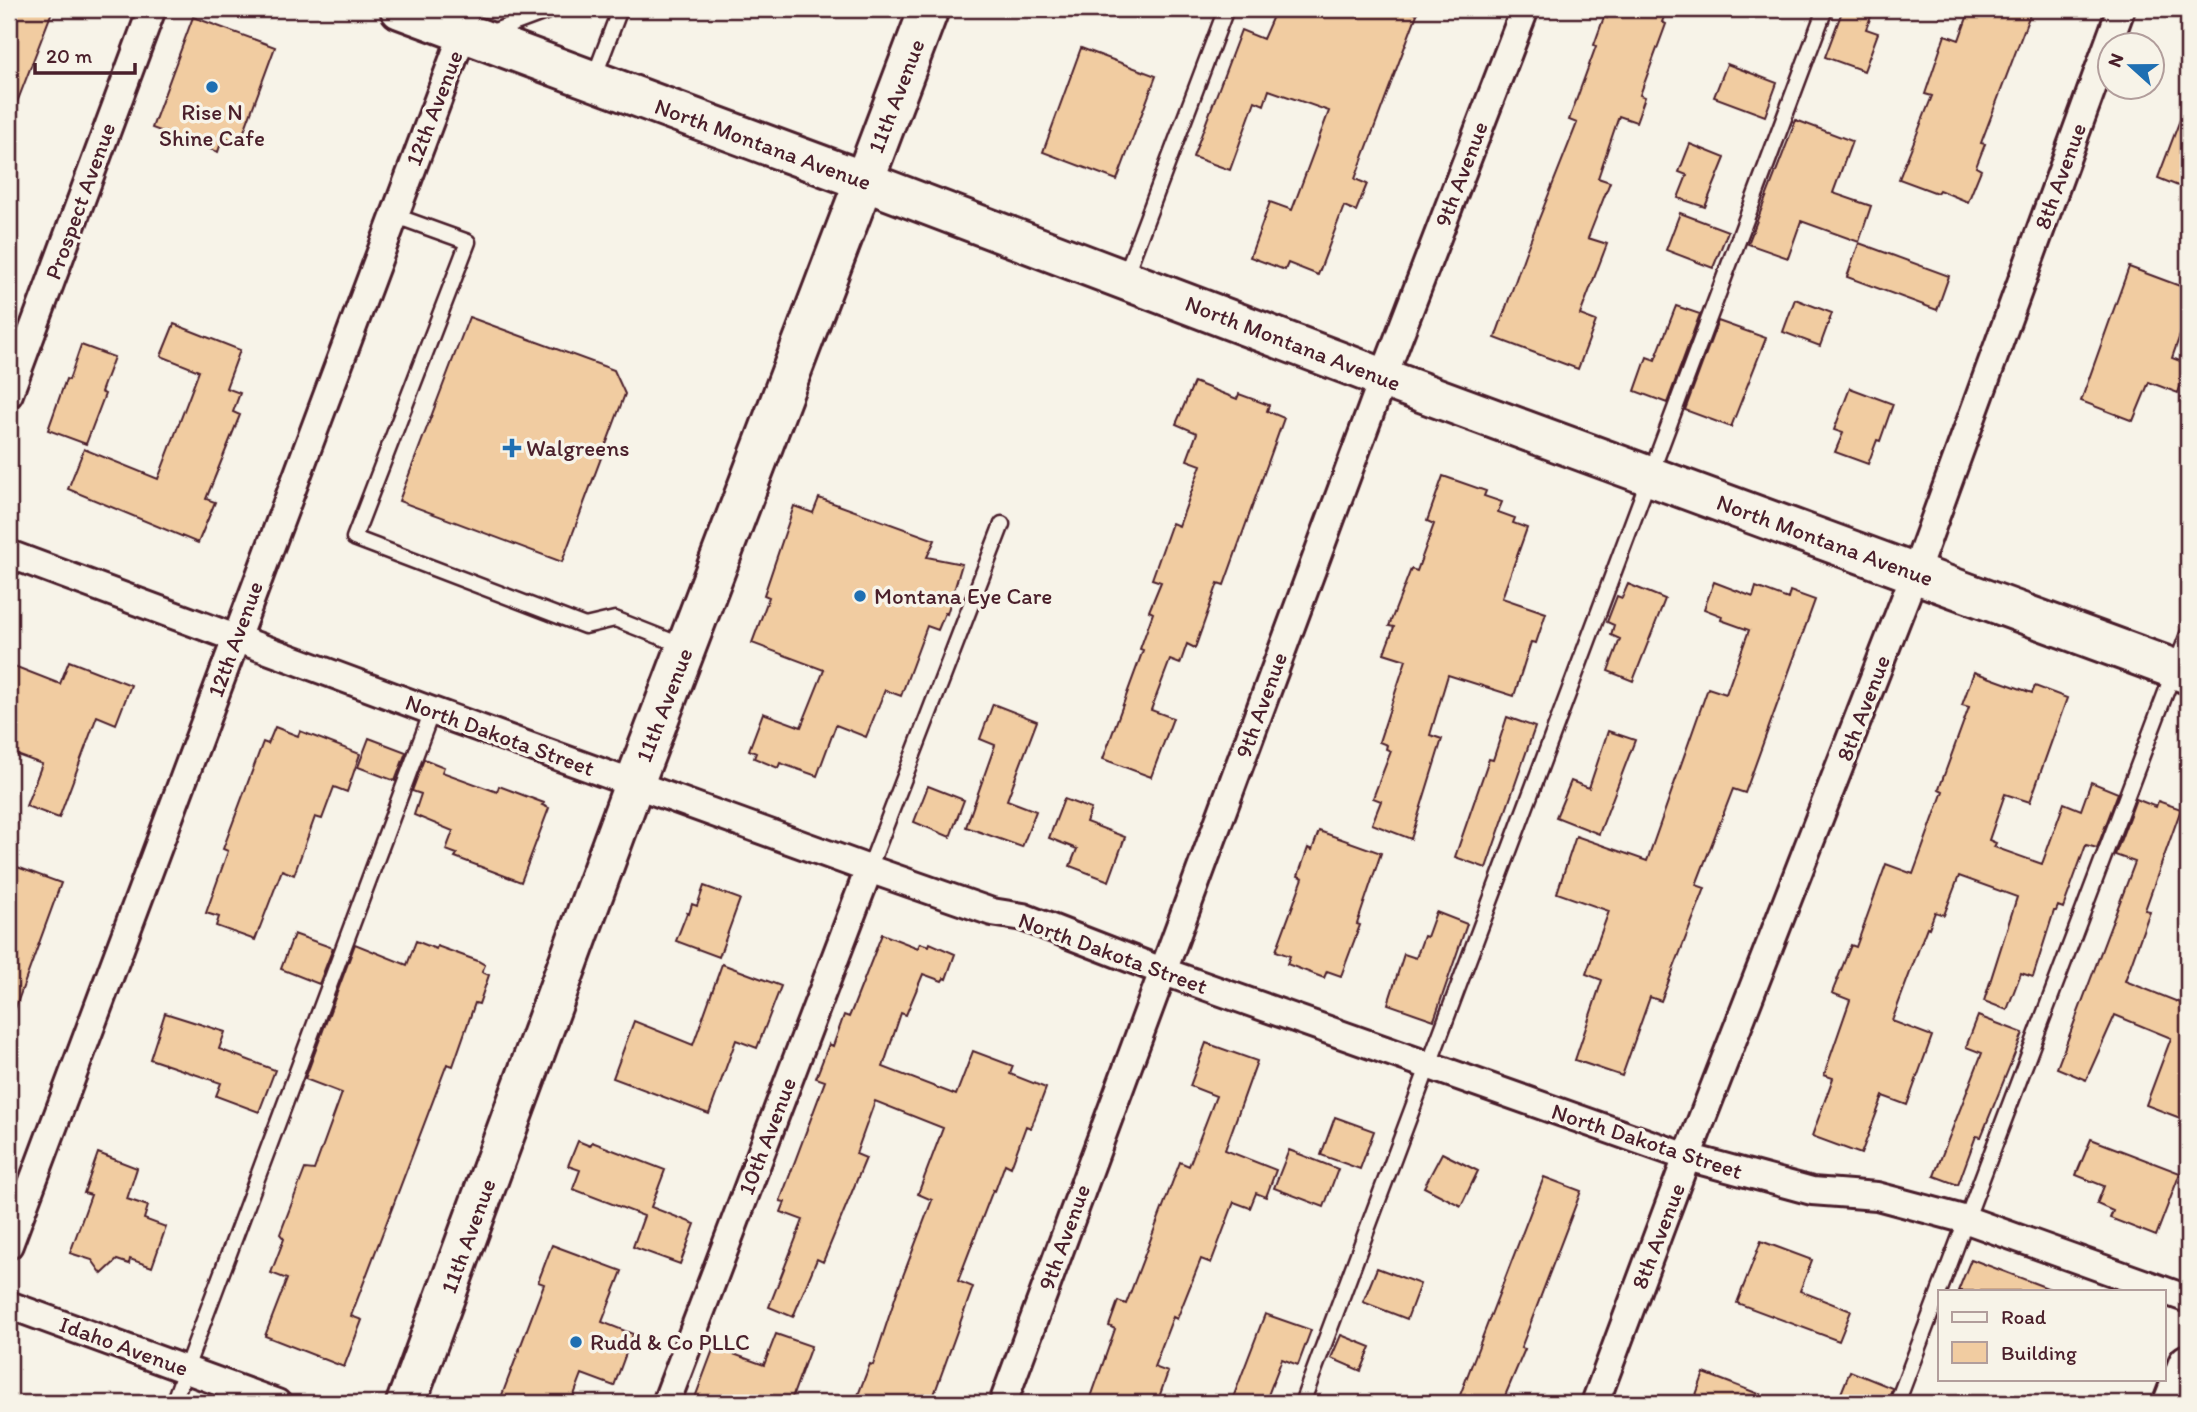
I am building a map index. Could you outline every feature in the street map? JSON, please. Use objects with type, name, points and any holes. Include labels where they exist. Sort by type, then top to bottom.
[{"type":"main road","name":"North Montana Avenue","points":[[400,9],[1383,378],[2181,672]]},
{"type":"main road","name":"11th Avenue","points":[[406,1403],[634,784],[929,9]]},
{"type":"main road","points":[[2173,1403],[2188,1364]]},
{"type":"street","name":"Prospect Avenue","points":[[9,394],[152,9]]},
{"type":"street","name":"9th Avenue","points":[[1003,1403],[1383,378],[1525,9]]},
{"type":"street","name":"8th Avenue","points":[[1595,1403],[1687,1157],[1915,573],[2121,9]]},
{"type":"street","name":"12th Avenue","points":[[9,1245],[393,215],[469,35]]},
{"type":"street","name":"North Dakota Street","points":[[9,554],[869,869],[992,912],[1023,917],[1162,971],[1687,1157],[1812,1191],[1877,1196],[1967,1220],[2163,1290]]},
{"type":"street","name":"10th Avenue","points":[[666,1403],[869,869]]},
{"type":"street","name":"North Dakota Street","points":[[2166,1291],[2188,1299]]},
{"type":"street","name":"Idaho Avenue","points":[[9,1305],[277,1403]]},
{"type":"lane","points":[[469,35],[553,9]]},
{"type":"lane","points":[[593,81],[620,9]]},
{"type":"lane","points":[[1123,280],[1226,9]]},
{"type":"lane","points":[[1302,1403],[1825,9]]},
{"type":"lane","points":[[393,215],[468,242],[354,538],[585,626],[615,619],[686,647]]},
{"type":"lane","points":[[869,869],[1002,524]]},
{"type":"lane","points":[[1940,1290],[2181,672],[2188,634]]},
{"type":"lane","points":[[173,1403],[432,711]]},
{"type":"lane","points":[[1897,1403],[1938,1296]]},
{"type":"building","points":[[9,9],[53,9],[11,118],[9,118]]},
{"type":"building","points":[[1276,9],[1402,9],[1417,14],[1355,179],[1367,184],[1356,211],[1344,206],[1318,275],[1288,263],[1285,270],[1250,257],[1270,202],[1292,210],[1329,111],[1269,90],[1264,105],[1255,101],[1230,170],[1193,157],[1241,30],[1263,39]]},
{"type":"building","points":[[1610,9],[1667,9],[1662,22],[1666,24],[1640,95],[1645,97],[1636,122],[1619,116],[1598,178],[1610,182],[1588,238],[1607,244],[1580,315],[1596,321],[1578,369],[1495,338],[1577,123],[1569,120],[1604,17],[1607,18]]},
{"type":"building","points":[[1843,9],[1874,9],[1866,29],[1878,33],[1864,71],[1825,57]]},
{"type":"building","points":[[1970,9],[2032,9],[1981,143],[1985,144],[1976,167],[1981,170],[1968,202],[1939,190],[1937,193],[1899,179],[1932,96],[1925,94],[1945,35],[1959,40]]},
{"type":"building","points":[[193,17],[275,47],[243,134],[237,132],[233,141],[223,137],[218,152],[152,128]]},
{"type":"building","points":[[1081,48],[1156,76],[1117,180],[1043,152]]},
{"type":"building","points":[[1727,64],[1777,83],[1765,116],[1714,97]]},
{"type":"building","points":[[2186,104],[2188,105],[2188,190],[2158,178]]},
{"type":"building","points":[[1796,120],[1852,141],[1833,193],[1871,206],[1859,242],[1801,221],[1788,258],[1748,244]]},
{"type":"building","points":[[1690,144],[1725,158],[1705,207],[1678,198],[1687,175],[1679,172]]},
{"type":"building","points":[[1680,213],[1728,231],[1713,268],[1666,250]]},
{"type":"building","points":[[1859,243],[1949,276],[1937,310],[1847,277]]},
{"type":"building","points":[[2129,267],[2188,289],[2188,312],[2172,358],[2188,364],[2178,393],[2149,382],[2133,421],[2081,401]]},
{"type":"building","points":[[1795,299],[1832,313],[1820,346],[1783,332]]},
{"type":"building","points":[[1676,306],[1700,314],[1667,403],[1635,391],[1647,357],[1655,360]]},
{"type":"building","name":"Walgreens","points":[[469,317],[614,370],[625,394],[562,562],[399,501]]},
{"type":"building","points":[[1718,321],[1766,338],[1731,427],[1685,410]]},
{"type":"building","points":[[174,324],[240,350],[226,388],[240,393],[233,412],[240,415],[206,499],[215,502],[198,543],[68,489],[84,449],[158,479],[199,371],[161,356]]},
{"type":"building","points":[[81,345],[114,357],[101,392],[105,394],[86,444],[48,430]]},
{"type":"building","points":[[1194,382],[1237,399],[1239,394],[1269,405],[1267,411],[1284,418],[1224,585],[1218,583],[1195,648],[1187,644],[1180,664],[1170,660],[1151,710],[1173,718],[1151,777],[1103,759],[1143,650],[1140,649],[1153,613],[1149,611],[1161,582],[1152,579],[1172,523],[1179,526],[1201,465],[1187,460],[1197,433],[1176,424]]},
{"type":"building","points":[[1850,388],[1893,404],[1880,441],[1877,440],[1868,464],[1835,452],[1843,433],[1834,430]]},
{"type":"building","points":[[1443,476],[1486,491],[1484,496],[1502,502],[1498,512],[1515,518],[1513,523],[1527,528],[1502,598],[1546,613],[1536,643],[1531,642],[1514,696],[1448,675],[1430,735],[1442,739],[1411,839],[1372,824],[1381,801],[1373,798],[1391,751],[1386,749],[1387,745],[1379,742],[1406,660],[1384,653],[1394,627],[1389,626],[1411,569],[1417,571],[1434,524],[1427,521]]},
{"type":"building","name":"Montana Eye Care","points":[[819,498],[935,540],[927,557],[962,564],[947,614],[945,613],[938,630],[927,626],[901,696],[885,690],[866,737],[836,725],[817,776],[780,763],[778,768],[754,758],[756,753],[749,750],[763,713],[801,727],[824,670],[752,643],[769,597],[764,595],[794,506],[813,513]]},
{"type":"building","points":[[1714,582],[1753,597],[1756,587],[1788,599],[1790,591],[1815,600],[1745,793],[1733,789],[1696,885],[1705,888],[1661,1001],[1650,997],[1622,1076],[1575,1060],[1602,980],[1586,974],[1609,911],[1557,893],[1576,836],[1647,861],[1708,688],[1726,694],[1749,630],[1721,620],[1722,616],[1704,609]]},
{"type":"building","points":[[1628,584],[1665,599],[1633,681],[1608,671],[1620,639],[1611,635],[1614,625],[1607,622],[1617,596],[1622,598]]},
{"type":"building","points":[[69,661],[131,685],[116,724],[97,716],[59,818],[26,806],[42,764],[9,752],[9,664],[60,684]]},
{"type":"building","points":[[1974,672],[2032,693],[2035,686],[2067,698],[2030,802],[2005,794],[1989,840],[1996,843],[1994,847],[2042,864],[2064,803],[2081,810],[2091,782],[2118,793],[2097,848],[2086,845],[2063,908],[2058,906],[2054,911],[2033,977],[2021,973],[2007,1010],[1984,1001],[2017,897],[1959,876],[1944,915],[1935,912],[1929,928],[1927,927],[1892,1021],[1932,1036],[1907,1105],[1883,1096],[1861,1154],[1812,1136],[1833,1078],[1824,1075],[1850,1000],[1832,993],[1851,945],[1856,947],[1886,864],[1913,874],[1943,791],[1939,789],[1969,707],[1962,705]]},
{"type":"building","points":[[993,704],[1037,721],[1007,800],[1036,811],[1022,847],[966,827],[995,745],[980,739]]},
{"type":"building","points":[[1507,717],[1535,727],[1486,868],[1455,857],[1489,759],[1493,760]]},
{"type":"building","points":[[275,727],[298,736],[300,731],[360,754],[347,792],[334,787],[322,819],[315,817],[294,875],[282,870],[255,940],[216,926],[219,917],[206,913],[228,851],[223,849],[263,742],[268,744]]},
{"type":"building","points":[[1608,731],[1635,740],[1599,834],[1556,817],[1571,781],[1589,788]]},
{"type":"building","points":[[369,738],[406,752],[395,781],[358,767]]},
{"type":"building","points":[[424,759],[444,767],[442,772],[497,792],[499,786],[544,803],[542,805],[549,808],[521,882],[455,857],[457,854],[446,850],[453,831],[414,815],[421,794],[412,791]]},
{"type":"building","points":[[928,786],[964,800],[950,837],[914,822]]},
{"type":"building","points":[[1064,799],[1091,809],[1086,822],[1125,837],[1109,881],[1070,866],[1077,849],[1049,838]]},
{"type":"building","points":[[2136,799],[2156,807],[2158,801],[2181,809],[2145,910],[2150,911],[2125,981],[2183,1004],[2185,999],[2188,999],[2188,1121],[2146,1105],[2171,1038],[2115,1015],[2086,1080],[2057,1068],[2135,862],[2115,855]]},
{"type":"building","points":[[1319,831],[1381,853],[1357,924],[1360,925],[1341,976],[1327,971],[1324,978],[1287,964],[1290,956],[1276,951],[1303,878],[1298,876],[1308,848],[1312,850]]},
{"type":"building","points":[[9,864],[61,883],[12,1017],[9,1017]]},
{"type":"building","points":[[704,886],[740,899],[719,957],[676,941],[687,913],[689,914],[692,904],[697,906]]},
{"type":"building","points":[[1436,912],[1467,924],[1434,1020],[1388,1004],[1404,954],[1416,958]]},
{"type":"building","points":[[294,934],[333,948],[319,984],[281,969]]},
{"type":"building","points":[[882,934],[918,948],[920,943],[929,946],[930,943],[955,954],[946,979],[942,981],[923,974],[906,1015],[901,1013],[883,1067],[956,1095],[973,1051],[1013,1066],[1010,1074],[1046,1088],[1031,1128],[1026,1126],[1011,1167],[1005,1164],[995,1191],[993,1190],[958,1281],[973,1287],[931,1403],[855,1403],[870,1364],[873,1365],[932,1200],[918,1194],[943,1128],[875,1101],[856,1154],[866,1158],[823,1262],[817,1259],[793,1317],[769,1307],[803,1220],[781,1212],[785,1202],[780,1201],[825,1081],[816,1078],[829,1044],[833,1046],[844,1015],[849,1017]]},
{"type":"building","points":[[416,941],[478,961],[485,965],[482,972],[489,975],[479,1004],[475,1003],[453,1066],[447,1064],[351,1316],[362,1320],[344,1367],[265,1336],[287,1279],[271,1273],[284,1239],[280,1234],[305,1169],[314,1170],[342,1093],[305,1079],[355,944],[407,965]]},
{"type":"building","points":[[722,964],[781,986],[757,1048],[736,1040],[709,1114],[613,1078],[634,1021],[693,1045]]},
{"type":"building","points":[[165,1013],[225,1032],[219,1049],[275,1070],[259,1112],[216,1096],[221,1083],[150,1059]]},
{"type":"building","points":[[1978,1016],[2023,1033],[1981,1137],[1976,1136],[1958,1185],[1934,1176],[1982,1053],[1966,1047]]},
{"type":"building","points":[[1206,1043],[1257,1061],[1225,1150],[1276,1170],[1266,1197],[1256,1193],[1250,1208],[1234,1202],[1211,1263],[1201,1259],[1177,1319],[1173,1317],[1154,1367],[1168,1372],[1157,1403],[1089,1403],[1115,1329],[1109,1326],[1118,1301],[1126,1304],[1180,1162],[1189,1166],[1216,1096],[1190,1086]]},
{"type":"building","points":[[1335,1117],[1374,1131],[1360,1169],[1321,1155]]},
{"type":"building","points":[[2091,1139],[2180,1173],[2156,1236],[2110,1218],[2113,1211],[2097,1204],[2104,1186],[2076,1175]]},
{"type":"building","points":[[578,1141],[590,1146],[592,1142],[665,1170],[651,1207],[695,1224],[680,1264],[633,1247],[644,1216],[573,1189],[580,1170],[568,1166]]},
{"type":"building","points":[[1289,1150],[1338,1169],[1324,1207],[1274,1188]]},
{"type":"building","points":[[98,1153],[137,1168],[127,1199],[148,1206],[144,1219],[166,1227],[152,1267],[130,1259],[129,1264],[117,1260],[102,1274],[92,1260],[70,1253],[91,1195],[84,1193]]},
{"type":"building","points":[[1442,1153],[1478,1171],[1461,1206],[1424,1187]]},
{"type":"building","points":[[1544,1177],[1581,1191],[1521,1348],[1525,1349],[1502,1403],[1457,1403]]},
{"type":"building","points":[[1761,1241],[1812,1260],[1800,1291],[1851,1311],[1839,1341],[1737,1303]]},
{"type":"building","points":[[552,1245],[622,1271],[602,1322],[633,1334],[614,1386],[582,1374],[571,1403],[499,1403],[544,1284],[538,1282]]},
{"type":"building","points":[[1971,1259],[2050,1289],[2050,1290],[1958,1290]]},
{"type":"building","points":[[1377,1268],[1420,1284],[1407,1319],[1363,1302]]},
{"type":"building","points":[[1265,1314],[1311,1330],[1298,1365],[1282,1359],[1265,1403],[1231,1403]]},
{"type":"building","points":[[776,1334],[811,1346],[790,1403],[693,1403],[714,1347],[764,1365]]},
{"type":"building","points":[[1341,1335],[1371,1347],[1361,1371],[1331,1358]]},
{"type":"building","points":[[1850,1371],[1892,1388],[1888,1403],[1837,1403]]},
{"type":"building","points":[[1704,1373],[1777,1401],[1777,1403],[1693,1403]]},
{"type":"place","name":"Rise N Shine Cafe","points":[[212,87]]},
{"type":"place","name":"Walgreens","points":[[512,448]]},
{"type":"place","name":"Montana Eye Care","points":[[860,596]]},
{"type":"place","name":"Rudd & Co PLLC","points":[[576,1342]]}]
